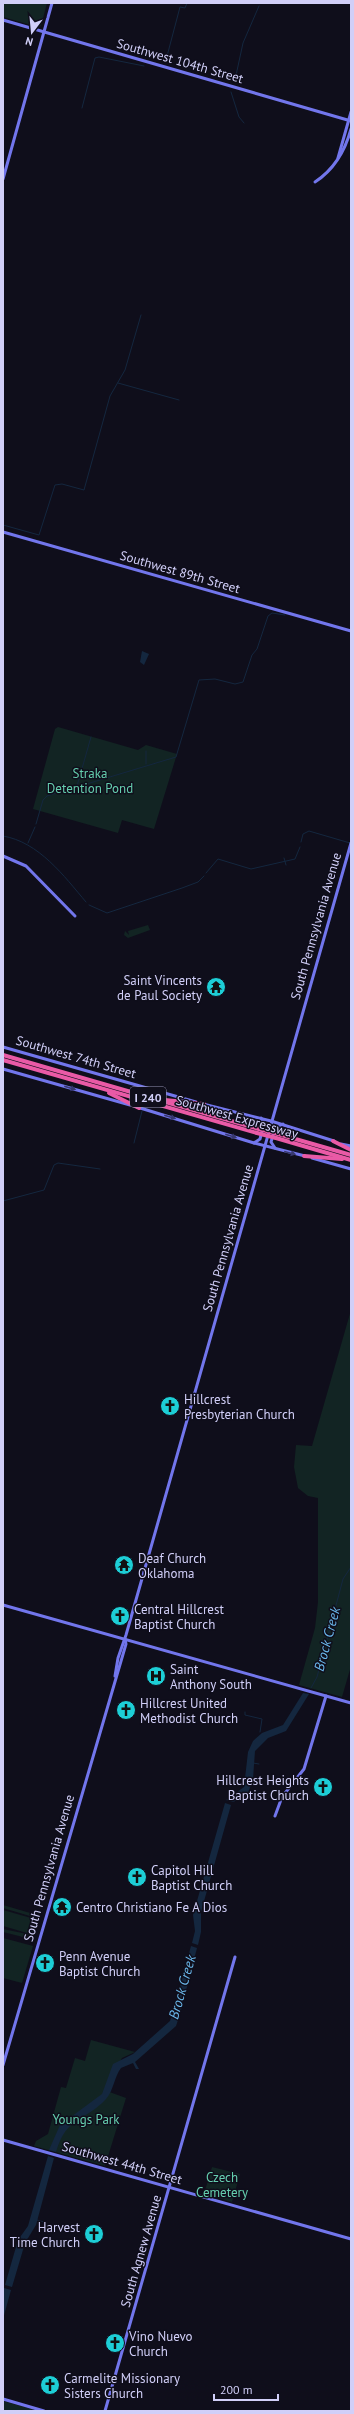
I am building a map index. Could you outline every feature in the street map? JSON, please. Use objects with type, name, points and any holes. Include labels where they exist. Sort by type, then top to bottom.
[{"type":"highway","name":"Southwest Expressway","points":[[3,1055],[159,1100],[258,1131]]},
{"type":"highway","name":"Southwest Expressway","points":[[3,1060],[104,1089],[351,1155]]},
{"type":"highway","points":[[104,1089],[139,1108]]},
{"type":"highway","points":[[159,1100],[204,1104]]},
{"type":"highway","name":"Southwest Expressway","points":[[277,1136],[351,1160]]},
{"type":"highway","points":[[333,1141],[351,1150]]},
{"type":"highway","points":[[304,1156],[351,1160]]},
{"type":"main road","points":[[3,179],[52,3]]},
{"type":"main road","name":"Southwest 104th Street","points":[[3,20],[349,120]]},
{"type":"main road","points":[[338,158],[351,112]]},
{"type":"main road","points":[[315,182],[331,169],[345,150],[351,129]]},
{"type":"main road","name":"Southwest 89th Street","points":[[3,532],[351,631]]},
{"type":"main road","name":"South Pennsylvania Avenue","points":[[3,2065],[351,843]]},
{"type":"main road","points":[[3,856],[26,866],[75,916]]},
{"type":"main road","name":"Southwest 74th Street","points":[[3,1047],[204,1104],[283,1124],[351,1146]]},
{"type":"main road","points":[[3,1069],[264,1146],[351,1169]]},
{"type":"main road","points":[[254,1143],[260,1138],[264,1124],[261,1118]]},
{"type":"main road","points":[[276,1149],[271,1142],[274,1129],[283,1124]]},
{"type":"main road","points":[[3,1605],[351,1704]]},
{"type":"main road","points":[[275,1816],[282,1797],[304,1770],[326,1696]]},
{"type":"main road","name":"South Agnew Avenue","points":[[105,2411],[235,1957]]},
{"type":"main road","name":"Southwest 44th Street","points":[[3,2140],[351,2239]]},
{"type":"main road","points":[[3,2400],[44,2411]]},
{"type":"green space","points":[[3,3],[47,3],[41,26],[38,27],[3,17]]},
{"type":"green space","name":"Straka Detention Pond","points":[[58,727],[138,750],[146,745],[177,754],[154,829],[122,820],[118,833],[33,809],[55,729]]},
{"type":"green space","points":[[148,925],[150,930],[128,938],[124,935],[125,931],[129,935],[128,931]]},
{"type":"green space","points":[[351,1310],[351,1666],[342,1697],[299,1685],[315,1628],[318,1602],[318,1498],[308,1496],[298,1488],[294,1467],[296,1445],[312,1446]]},
{"type":"green space","points":[[3,1905],[37,1915],[35,1917],[37,1925],[33,1933],[23,1937],[3,1932],[3,1929],[27,1934],[32,1931],[34,1924],[30,1916],[3,1908]]},
{"type":"green space","points":[[3,1910],[31,1918],[27,1933],[3,1926]]},
{"type":"green space","points":[[3,1938],[33,1946],[22,1983],[3,1978]]},
{"type":"green space","name":"Youngs Park","points":[[91,2040],[135,2052],[122,2058],[104,2090],[126,2098],[105,2166],[34,2146],[36,2141],[48,2134],[61,2087],[66,2088],[75,2058],[85,2061]]},
{"type":"green space","name":"Czech Cemetery","points":[[212,2167],[240,2174],[232,2202],[204,2194]]},
{"type":"green space","points":[[3,2401],[35,2410],[36,2411],[3,2411]]},
{"type":"water","points":[[142,651],[149,654],[144,665],[140,662]]},
{"type":"water","name":"Brock Creek","points":[[303,1693],[309,1694],[286,1731],[268,1738],[255,1751],[253,1779],[247,1796],[233,1802],[226,1800],[244,1787],[248,1752],[253,1741],[262,1733],[283,1725]]},
{"type":"water","name":"Brock Creek","points":[[225,1803],[231,1805],[201,1912],[201,1932],[198,1945],[192,1943],[195,1931],[193,1915]]},
{"type":"water","name":"Brock Creek","points":[[191,1946],[197,1948],[181,2010],[174,2009]]},
{"type":"water","name":"Brock Creek","points":[[173,2012],[180,2014],[176,2026],[135,2062],[139,2069],[136,2069],[133,2063],[121,2068],[111,2092],[106,2099],[91,2112],[71,2125],[60,2140],[56,2152],[49,2150],[60,2125],[102,2094],[113,2064],[133,2054],[170,2021]]},
{"type":"water","points":[[48,2156],[54,2158],[36,2225],[25,2243],[12,2287],[5,2285],[18,2240],[28,2226]]},
{"type":"water","points":[[4,2288],[11,2290],[3,2319],[3,2292]]},
{"type":"waterway","points":[[166,60],[180,7],[185,8],[187,3]]},
{"type":"waterway","points":[[235,80],[243,43],[259,6]]},
{"type":"waterway","points":[[82,108],[95,58],[99,57],[144,66]]},
{"type":"waterway","points":[[231,92],[239,117],[244,123]]},
{"type":"waterway","points":[[3,525],[39,535],[55,485],[62,484],[84,490],[110,396],[125,370],[141,315]]},
{"type":"waterway","points":[[118,383],[179,400]]},
{"type":"waterway","points":[[36,824],[43,800],[47,796],[176,757],[199,680],[215,679],[235,684],[243,682],[252,655],[257,649],[268,616],[272,613],[285,615]]},
{"type":"waterway","points":[[77,786],[91,737]]},
{"type":"waterway","points":[[146,751],[146,764]]},
{"type":"waterway","points":[[28,843],[35,827]]},
{"type":"waterway","points":[[301,842],[303,834],[309,831],[350,843]]},
{"type":"waterway","points":[[3,836],[16,839],[39,853],[60,871],[86,902]]},
{"type":"waterway","points":[[206,873],[218,859],[251,869],[295,859],[300,847]]},
{"type":"waterway","points":[[284,858],[286,865]]},
{"type":"waterway","points":[[89,905],[107,913],[198,882],[204,876]]},
{"type":"waterway","points":[[134,1143],[142,1111]]},
{"type":"waterway","points":[[3,1201],[44,1190],[54,1165],[58,1163],[100,1169]]},
{"type":"waterway","name":"Brock Creek","points":[[311,1688],[317,1677],[343,1579],[351,1567]]},
{"type":"waterway","points":[[245,1712],[245,1715],[262,1719],[260,1732]]},
{"type":"waterway","points":[[253,1763],[259,1764]]},
{"type":"waterway","points":[[252,1784],[258,1785]]},
{"type":"waterway","points":[[37,2220],[44,2222]]},
{"type":"place","name":"Saint Vincents de Paul Society","points":[[216,987]]},
{"type":"place","name":"Hillcrest Presbyterian Church","points":[[170,1406]]},
{"type":"place","name":"Deaf Church Oklahoma","points":[[124,1565]]},
{"type":"place","name":"Central Hillcrest Baptist Church","points":[[120,1616]]},
{"type":"place","name":"Saint Anthony South","points":[[156,1676]]},
{"type":"place","name":"Hillcrest United Methodist Church","points":[[126,1710]]},
{"type":"place","name":"Hillcrest Heights Baptist Church","points":[[323,1787]]},
{"type":"place","name":"Capitol Hill Baptist Church","points":[[137,1877]]},
{"type":"place","name":"Centro Christiano Fe A Dios","points":[[62,1907]]},
{"type":"place","name":"Penn Avenue Baptist Church","points":[[45,1963]]},
{"type":"place","name":"Harvest Time Church","points":[[94,2234]]},
{"type":"place","name":"Vino Nuevo Church","points":[[115,2343]]},
{"type":"place","name":"Carmelite Missionary Sisters Church","points":[[50,2385]]}]
